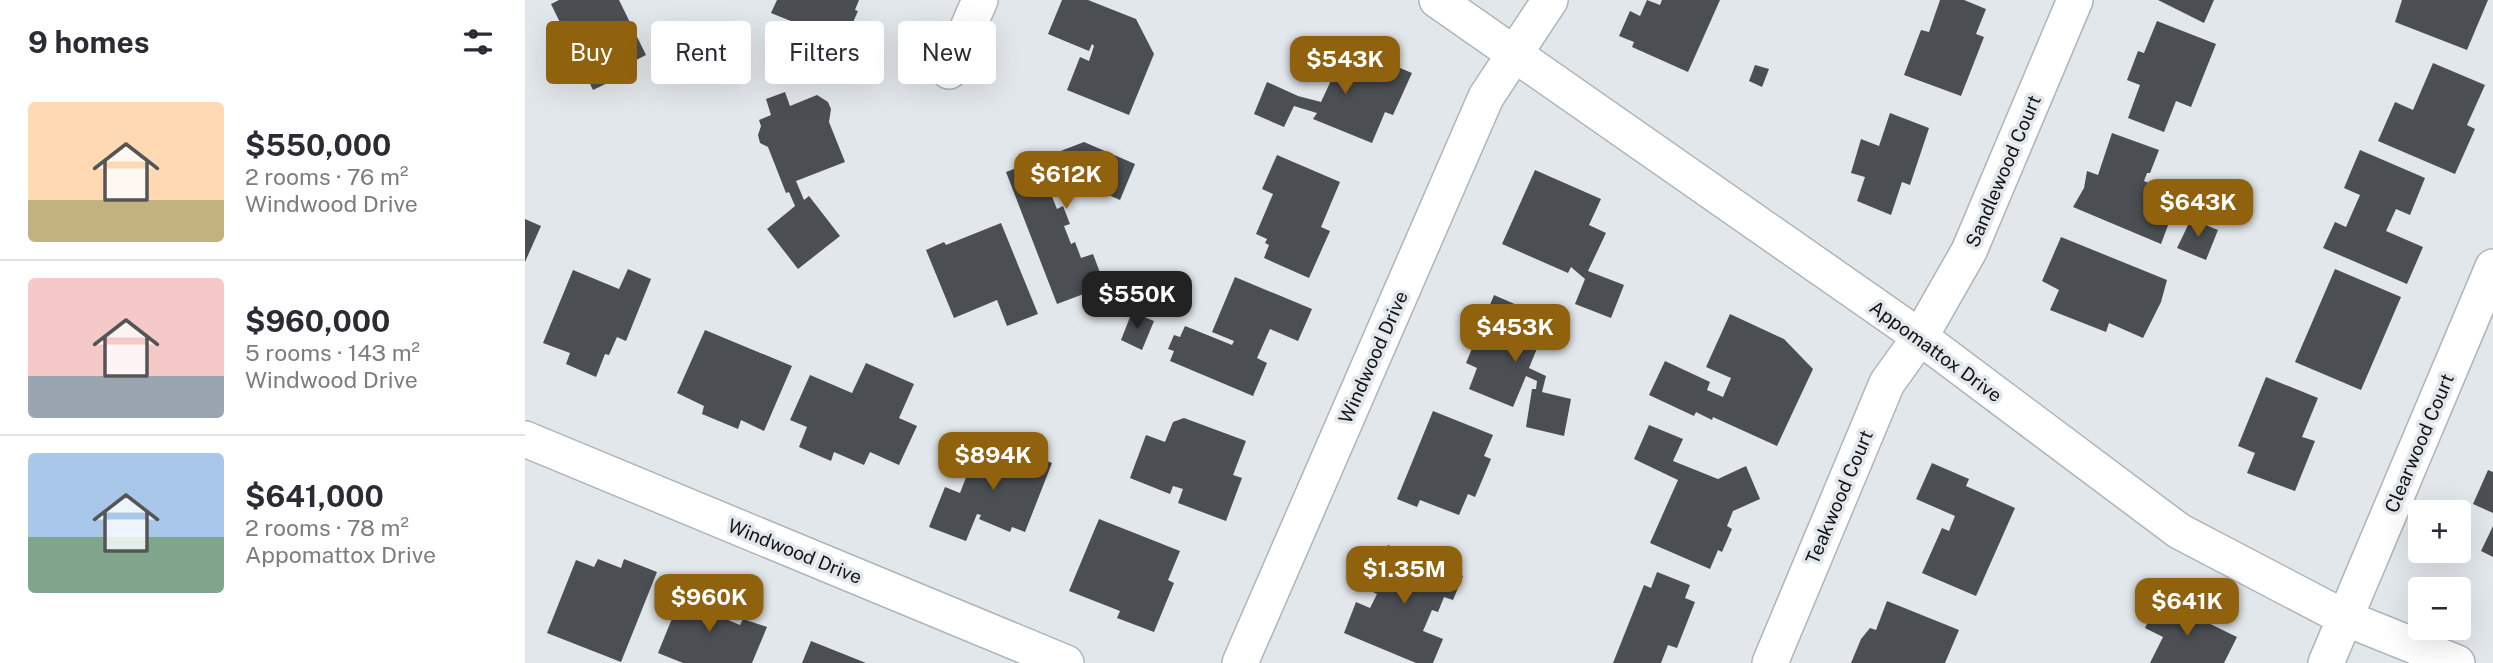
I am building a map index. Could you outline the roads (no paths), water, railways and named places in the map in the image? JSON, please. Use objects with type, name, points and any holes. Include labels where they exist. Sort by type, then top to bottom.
[{"type":"street","points":[[971,21],[980,0]]},
{"type":"street","name":"Appomattox Drive","points":[[1437,0],[1920,337],[2179,531],[2345,618],[2457,663]]},
{"type":"street","name":"Windwood Drive","points":[[1240,663],[1486,97],[1549,0]]},
{"type":"street","name":"Sandlewood Court","points":[[1920,337],[1969,251],[2075,0]]},
{"type":"street","name":"Clearwood Court","points":[[2326,663],[2493,267]]},
{"type":"street","name":"Teakwood Court","points":[[1770,663],[1887,383],[1920,337]]},
{"type":"street","name":"Windwood Drive","points":[[525,439],[1066,663]]}]
